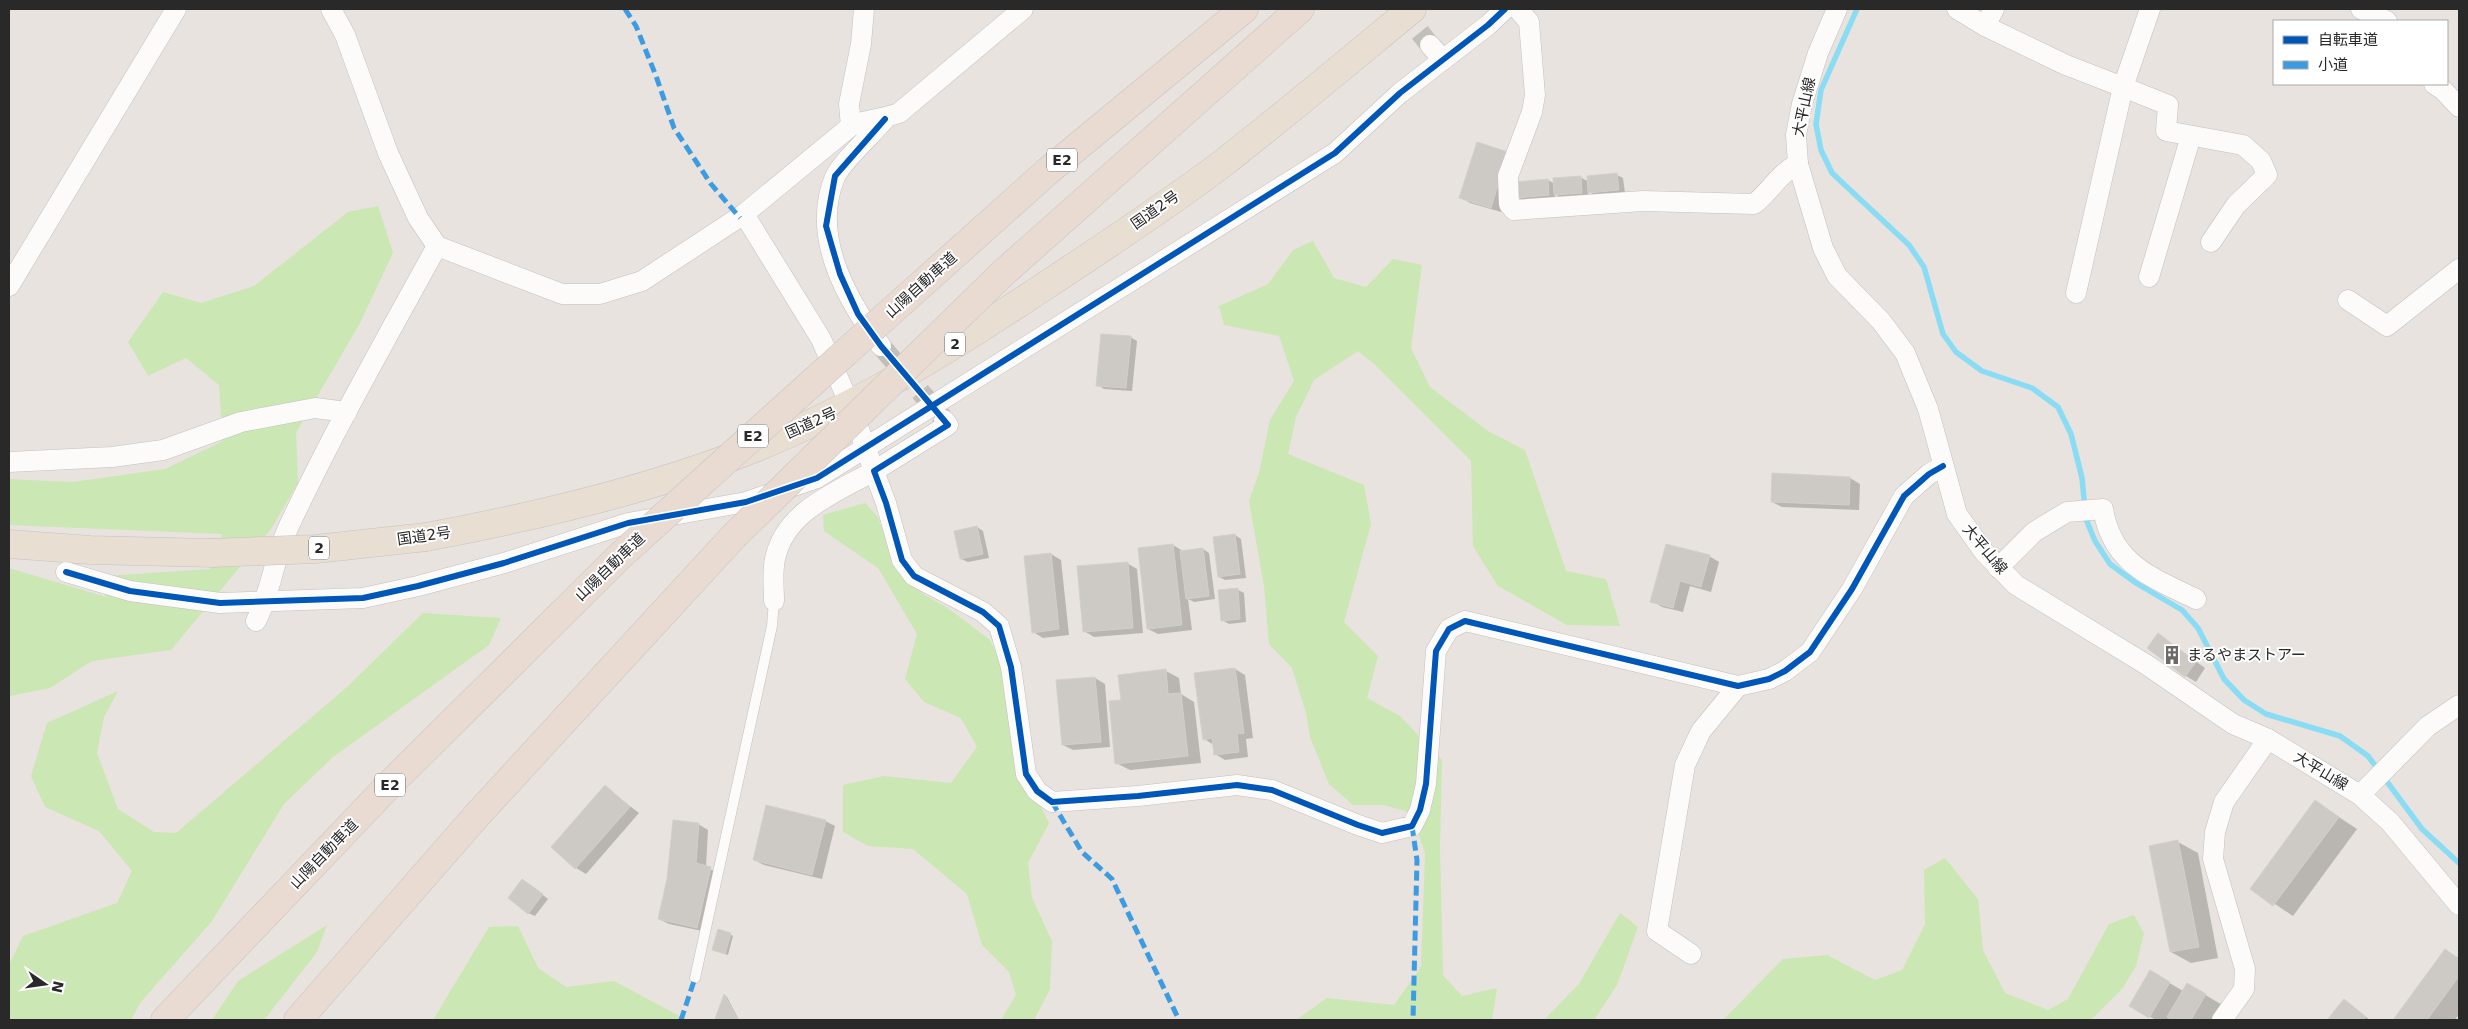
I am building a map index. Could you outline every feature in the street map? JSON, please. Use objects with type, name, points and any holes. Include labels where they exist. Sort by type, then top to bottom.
[{"type":"highway","name":"山陽自動車道","points":[[165,1020],[392,782],[621,555],[1048,171],[1244,9]]},
{"type":"highway","points":[[298,1020],[479,813],[734,536],[1002,274],[1300,9]]},
{"type":"highway","name":"国道2号","points":[[9,544],[90,550],[212,553],[316,549],[426,537],[489,525],[687,472],[754,448],[850,405],[987,325],[1102,248],[1220,165],[1412,9]]},
{"type":"street","points":[[9,286],[176,9]]},
{"type":"street","points":[[331,9],[345,35],[399,177],[418,218],[437,246],[562,294],[600,294],[642,281],[744,214],[851,126],[865,120],[884,119],[899,113],[1023,9]]},
{"type":"street","points":[[851,126],[849,104],[861,44],[864,9]]},
{"type":"street","points":[[66,572],[130,591],[220,603],[363,598],[418,586],[504,563],[628,523],[746,502],[817,478],[1335,153],[1400,93],[1436,53],[1488,25],[1505,9]]},
{"type":"street","points":[[1518,9],[1529,22],[1535,95],[1532,112],[1508,176],[1508,204],[1514,210],[1642,200],[1754,204],[1768,193],[1785,170],[1798,164]]},
{"type":"street","name":"大平山線","points":[[1837,9],[1818,53],[1802,104],[1796,135],[1798,164],[1823,248],[1837,276],[1880,322],[1904,353],[1928,409],[1957,514],[1998,568],[2016,585],[2044,604],[2146,665],[2233,724],[2268,739],[2360,794],[2390,822],[2458,900]]},
{"type":"street","points":[[1957,9],[1989,18],[2066,64],[2168,105],[2166,131],[2242,145],[2262,161],[2267,175],[2236,205],[2211,242]]},
{"type":"street","points":[[2076,293],[2123,87],[2150,9]]},
{"type":"street","points":[[2361,9],[2385,20]]},
{"type":"street","points":[[2436,85],[2459,106]]},
{"type":"street","points":[[881,346],[858,314],[840,274],[826,226],[836,176],[884,119]]},
{"type":"street","points":[[2149,277],[2191,136]]},
{"type":"street","points":[[744,214],[821,339],[850,405],[866,448],[886,503],[902,560],[914,576],[984,612],[999,626],[1011,667],[1026,774],[1037,791],[1052,802],[1138,796],[1236,785],[1272,790],[1382,833],[1412,826],[1420,810],[1426,784],[1436,651],[1449,629],[1465,620],[1738,686],[1769,679],[1785,672],[1810,652],[1852,589],[1904,496],[1929,474],[1943,466]]},
{"type":"street","points":[[256,621],[265,602],[287,530],[346,412],[437,246]]},
{"type":"street","points":[[2348,300],[2387,326],[2459,268]]},
{"type":"street","points":[[9,462],[112,457],[163,450],[242,422],[315,408],[346,412]]},
{"type":"street","points":[[774,601],[774,560],[783,537],[802,511],[874,471],[948,425],[944,420]]},
{"type":"street","points":[[1998,568],[2034,532],[2067,512],[2102,509],[2106,528],[2116,547],[2139,569],[2196,599]]},
{"type":"street","points":[[1691,954],[1656,931],[1684,765],[1701,730],[1738,686]]},
{"type":"street","points":[[2360,794],[2428,726],[2459,705]]},
{"type":"street","points":[[2222,1020],[2244,989],[2245,969],[2213,859],[2215,832],[2224,802],[2268,739]]},
{"type":"lane","points":[[694,978],[772,626],[774,601]]},
{"type":"green space","points":[[378,206],[393,253],[360,323],[296,433],[298,483],[271,529],[171,650],[92,661],[50,688],[10,696],[9,568],[106,597],[106,576],[210,569],[222,534],[9,525],[9,479],[73,482],[165,469],[223,441],[219,385],[186,358],[148,376],[128,342],[163,292],[201,303],[254,286],[348,212]]},
{"type":"green space","points":[[1313,241],[1334,278],[1366,287],[1393,259],[1422,265],[1411,348],[1430,387],[1488,431],[1525,450],[1566,571],[1606,579],[1620,626],[1567,625],[1498,586],[1473,546],[1471,461],[1373,363],[1358,351],[1314,380],[1296,417],[1288,454],[1364,485],[1371,524],[1344,622],[1378,656],[1367,698],[1400,716],[1442,760],[1440,847],[1443,975],[1462,996],[1497,988],[1492,1020],[1296,1020],[1327,998],[1394,1005],[1421,967],[1425,854],[1412,813],[1384,805],[1353,805],[1329,784],[1310,737],[1306,713],[1292,668],[1269,644],[1264,586],[1249,501],[1259,473],[1270,420],[1294,381],[1279,336],[1224,325],[1219,306],[1268,284],[1293,250]]},
{"type":"green space","points":[[865,503],[878,517],[896,570],[925,595],[949,609],[990,640],[1002,665],[1037,799],[1049,823],[1028,863],[1032,898],[1052,941],[1050,989],[1034,1020],[1001,1020],[1016,995],[1009,972],[982,945],[967,894],[913,849],[868,846],[843,832],[843,785],[884,776],[951,783],[977,747],[961,718],[924,702],[905,679],[917,634],[878,568],[824,531],[823,515]]},
{"type":"green space","points":[[423,613],[501,618],[489,645],[333,757],[284,804],[212,921],[140,1003],[131,1020],[9,1020],[9,965],[23,936],[117,903],[132,871],[99,831],[45,807],[31,776],[47,723],[118,691],[104,717],[97,753],[118,809],[154,832],[176,833],[347,687]]},
{"type":"green space","points":[[1945,858],[1978,899],[1983,950],[2005,993],[2048,1010],[2068,999],[2109,924],[2134,915],[2144,933],[2136,966],[2123,988],[2091,1020],[1723,1020],[1783,959],[1827,955],[1875,980],[1902,970],[1925,924],[1924,870]]},
{"type":"green space","points":[[1620,913],[1638,927],[1617,985],[1594,1020],[1544,1020],[1579,984]]},
{"type":"green space","points":[[327,925],[317,952],[264,1020],[212,1020],[238,981]]},
{"type":"green space","points":[[518,926],[538,968],[566,987],[614,981],[687,1020],[433,1020],[489,927]]},
{"type":"building","points":[[1477,142],[1508,152],[1491,208],[1459,198]]},
{"type":"building","points":[[1617,173],[1619,190],[1588,193],[1587,176]]},
{"type":"building","points":[[1581,176],[1582,193],[1554,195],[1553,178]]},
{"type":"building","points":[[1548,179],[1549,195],[1517,198],[1515,182]]},
{"type":"building","points":[[1101,334],[1131,336],[1126,388],[1096,386]]},
{"type":"building","points":[[1772,473],[1850,477],[1849,505],[1771,502]]},
{"type":"building","points":[[977,526],[983,554],[960,559],[954,531]]},
{"type":"building","points":[[1235,534],[1240,574],[1218,577],[1213,537]]},
{"type":"building","points":[[1173,544],[1182,625],[1147,629],[1138,548]]},
{"type":"building","points":[[1666,544],[1710,555],[1701,587],[1680,581],[1673,608],[1650,602]]},
{"type":"building","points":[[1203,548],[1209,596],[1186,599],[1180,551]]},
{"type":"building","points":[[1051,553],[1059,629],[1032,633],[1024,556]]},
{"type":"building","points":[[1128,562],[1133,628],[1083,632],[1077,566]]},
{"type":"building","points":[[1238,588],[1240,619],[1221,621],[1218,590]]},
{"type":"building","name":"まるやまストアー","points":[[2158,633],[2196,662],[2185,677],[2147,648]]},
{"type":"building","points":[[1235,668],[1244,733],[1237,734],[1239,752],[1214,755],[1212,738],[1203,740],[1194,673]]},
{"type":"building","points":[[1166,669],[1168,694],[1181,693],[1188,756],[1115,764],[1109,701],[1121,700],[1118,675]]},
{"type":"building","points":[[1095,677],[1101,742],[1062,745],[1056,680]]},
{"type":"building","points":[[605,785],[630,807],[575,869],[551,847]]},
{"type":"building","points":[[2315,800],[2339,817],[2273,906],[2250,889]]},
{"type":"building","points":[[766,805],[826,820],[812,875],[753,860]]},
{"type":"building","points":[[673,820],[699,823],[696,863],[711,867],[697,928],[658,919],[667,879]]},
{"type":"building","points":[[2178,840],[2199,947],[2170,952],[2149,846]]},
{"type":"building","points":[[522,879],[543,894],[528,914],[508,898]]},
{"type":"building","points":[[718,929],[731,933],[725,954],[712,950]]},
{"type":"building","points":[[2445,949],[2459,959],[2459,976],[2427,1020],[2393,1020]]},
{"type":"building","points":[[2150,970],[2170,982],[2149,1018],[2129,1006]]},
{"type":"building","points":[[2187,983],[2206,994],[2191,1020],[2173,1020],[2167,1017]]},
{"type":"building","points":[[724,994],[738,1020],[715,1019]]},
{"type":"building","points":[[2344,999],[2366,1017],[2363,1020],[2327,1020]]},
{"type":"waterway","points":[[1857,9],[1821,90],[1816,124],[1821,150],[1832,173],[1909,245],[1924,267],[1943,334],[1956,352],[1982,371],[2032,388],[2058,407],[2071,434],[2082,478],[2086,519],[2095,541],[2110,564],[2136,583],[2182,610],[2198,628],[2224,679],[2244,700],[2266,714],[2340,736],[2368,756],[2422,829],[2459,863]]},
{"type":"tunnel","points":[[1401,9],[1430,45]]},
{"type":"tunnel","points":[[881,346],[943,418]]},
{"type":"marked path","points":[[625,9],[636,26],[674,128],[711,184],[740,218]]},
{"type":"marked path","points":[[1052,802],[1082,852],[1112,879],[1179,1020]]},
{"type":"marked path","points":[[1412,826],[1417,860],[1413,1020]]},
{"type":"marked path","points":[[681,1020],[695,978]]},
{"type":"cycle path","points":[[66,572],[130,591],[220,603],[363,598],[418,586],[504,563],[628,523],[746,502],[817,478],[1335,153],[1400,93],[1488,25],[1505,9]]},
{"type":"cycle path","points":[[885,119],[835,176],[826,226],[840,274],[858,314],[881,346],[948,425],[874,471],[886,503],[902,560],[914,576],[983,612],[999,626],[1011,667],[1026,774],[1037,791],[1052,802],[1138,796],[1237,785],[1272,790],[1382,833],[1412,826],[1420,810],[1426,784],[1436,651],[1449,629],[1465,621],[1738,686],[1769,679],[1785,671],[1810,652],[1852,589],[1904,496],[1929,474],[1943,466]]},
{"type":"place","name":"まるやまストアー","points":[[2172,655]]}]
